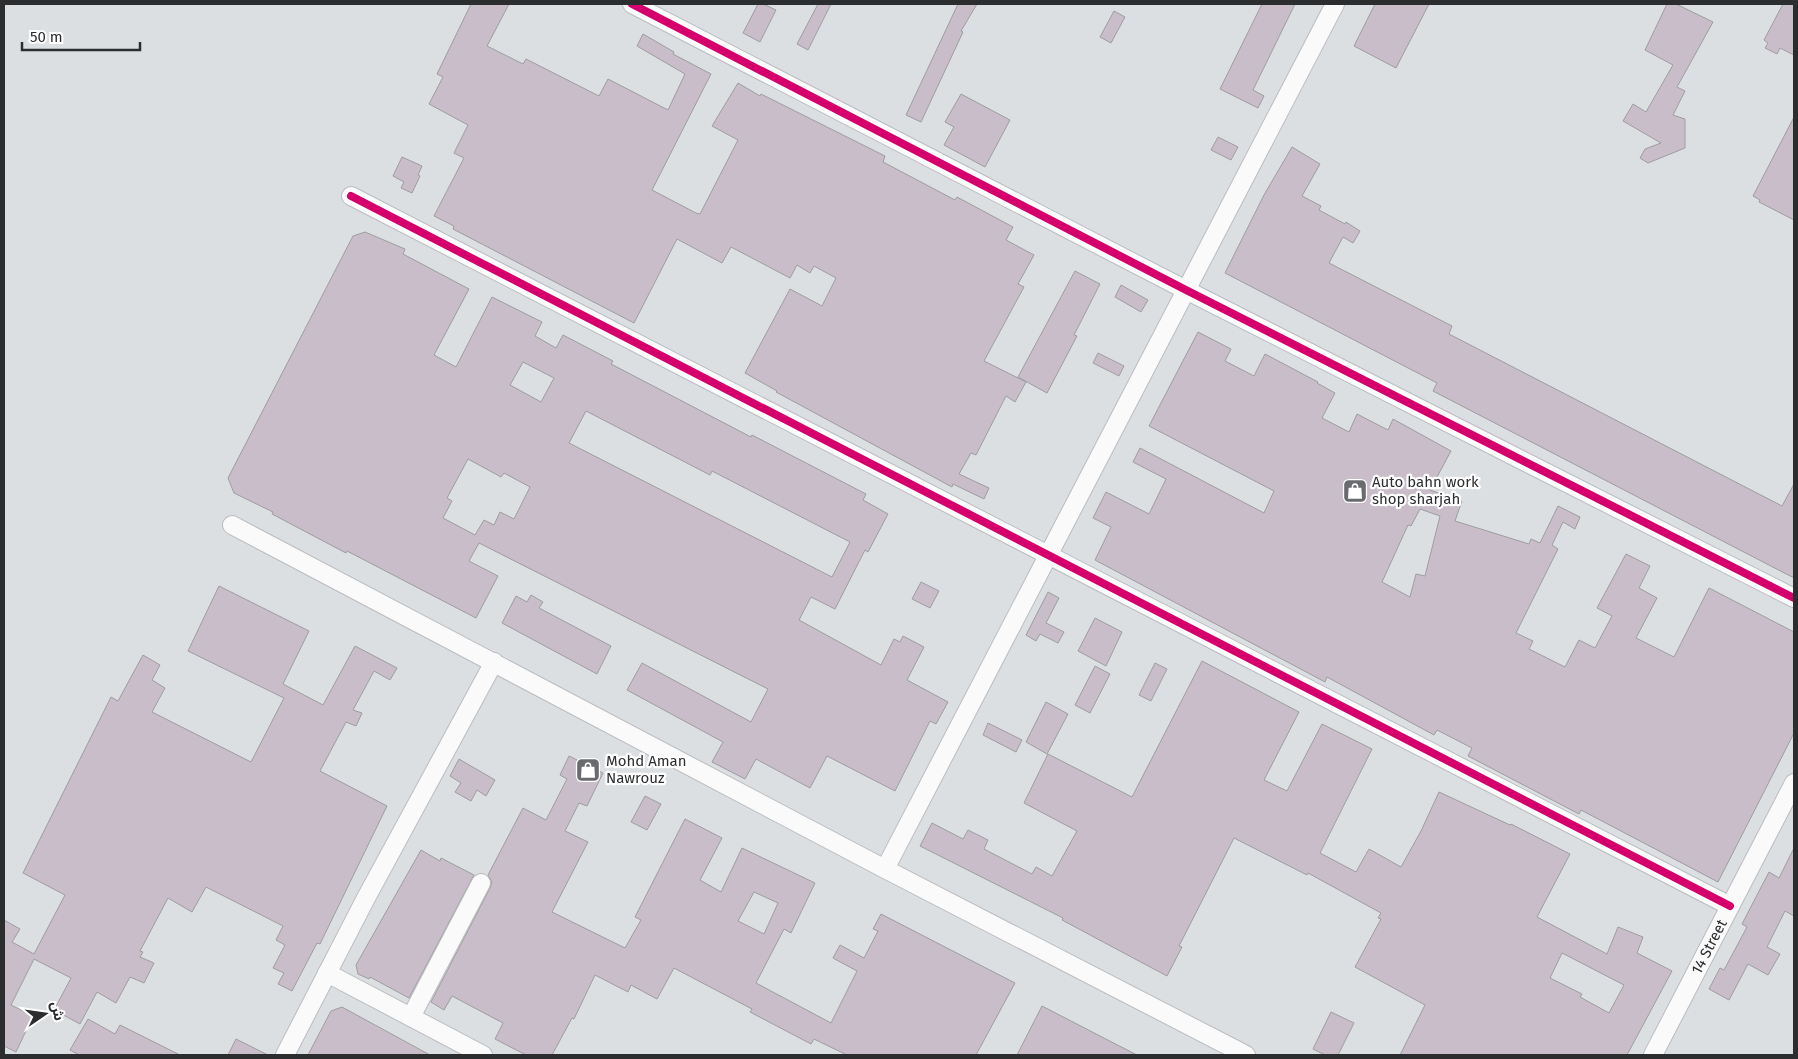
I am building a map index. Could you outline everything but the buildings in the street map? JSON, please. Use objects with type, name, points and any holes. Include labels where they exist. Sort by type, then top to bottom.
[{"type":"street","points":[[632,4],[1186,290],[1794,598]]},
{"type":"street","points":[[885,869],[1335,4]]},
{"type":"street","points":[[351,196],[1730,906]]},
{"type":"street","points":[[232,525],[885,869],[1246,1055]]},
{"type":"street","points":[[285,1055],[366,898],[494,662]]},
{"type":"street","name":"14 Street","points":[[1653,1055],[1794,784]]},
{"type":"street","points":[[411,1017],[481,884]]},
{"type":"street","points":[[327,973],[483,1055]]},
{"type":"cycle path","points":[[632,4],[1186,290],[1794,598]]},
{"type":"cycle path","points":[[351,196],[1730,906]]},
{"type":"place","name":"Auto bahn work shop sharjah","points":[[1355,491]]},
{"type":"place","name":"Mohd Aman Nawrouz","points":[[588,770]]}]
